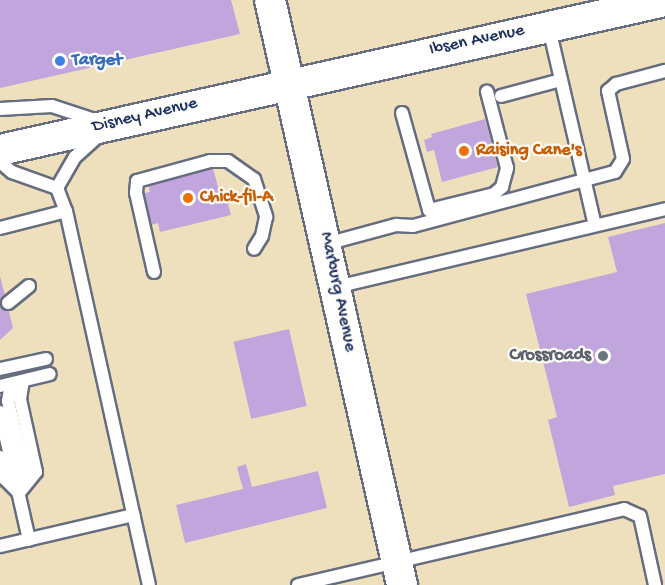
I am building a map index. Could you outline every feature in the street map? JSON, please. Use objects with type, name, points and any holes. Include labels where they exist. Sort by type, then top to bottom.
[{"type":"street","name":"Marburg Avenue","points":[[270,0],[327,244],[399,573]]},
{"type":"street","name":"Ibsen Avenue","points":[[290,83],[665,1]]},
{"type":"street","name":"Disney Avenue","points":[[0,150],[290,83]]},
{"type":"lane","points":[[549,26],[595,225]]},
{"type":"lane","points":[[327,244],[396,225],[413,226],[615,172],[623,159],[608,91],[616,84],[665,71]]},
{"type":"lane","points":[[501,96],[561,81]]},
{"type":"lane","points":[[402,113],[429,210],[494,194],[502,188],[507,168],[488,92]]},
{"type":"lane","points":[[0,109],[52,106],[114,123]]},
{"type":"lane","points":[[57,188],[87,144],[114,123]]},
{"type":"lane","points":[[154,272],[136,193],[137,181],[210,160],[228,161],[240,166],[257,185],[266,217],[262,236],[254,249]]},
{"type":"lane","points":[[0,162],[12,172],[57,188],[66,211],[149,585]]},
{"type":"lane","points":[[336,287],[665,208]]},
{"type":"lane","points":[[0,228],[66,211]]},
{"type":"lane","points":[[8,303],[29,286]]},
{"type":"lane","points":[[0,369],[46,359]]},
{"type":"lane","points":[[19,493],[25,474],[8,401],[11,384],[50,374]]},
{"type":"lane","points":[[0,412],[29,540]]},
{"type":"lane","points":[[0,457],[5,479],[19,493]]},
{"type":"lane","points":[[298,585],[399,573],[624,509],[639,516],[655,585]]},
{"type":"lane","points":[[0,546],[133,515]]},
{"type":"building","name":"Target","points":[[0,0],[231,0],[240,34],[0,88]]},
{"type":"building","name":"Raising Cane's","points":[[485,119],[498,167],[442,182],[434,150],[427,152],[424,140],[432,137],[431,134]]},
{"type":"building","name":"Chick-fil-A","points":[[213,168],[220,194],[233,190],[236,202],[228,204],[231,215],[160,232],[158,223],[147,226],[139,194],[150,192],[148,184]]},
{"type":"building","name":"Crossroads","points":[[665,223],[665,474],[613,486],[615,495],[569,507],[548,420],[557,417],[526,294],[617,272],[608,237]]},
{"type":"building","points":[[0,276],[13,328],[0,340]]},
{"type":"building","points":[[289,329],[307,406],[251,419],[233,342]]},
{"type":"building","points":[[246,464],[252,487],[318,471],[327,508],[185,543],[176,505],[243,489],[237,467]]},
{"type":"place","name":"Target","points":[[60,61]]},
{"type":"place","name":"Raising Cane's","points":[[464,151]]},
{"type":"place","name":"Chick-fil-A","points":[[188,198]]},
{"type":"place","name":"Crossroads","points":[[603,356]]}]
